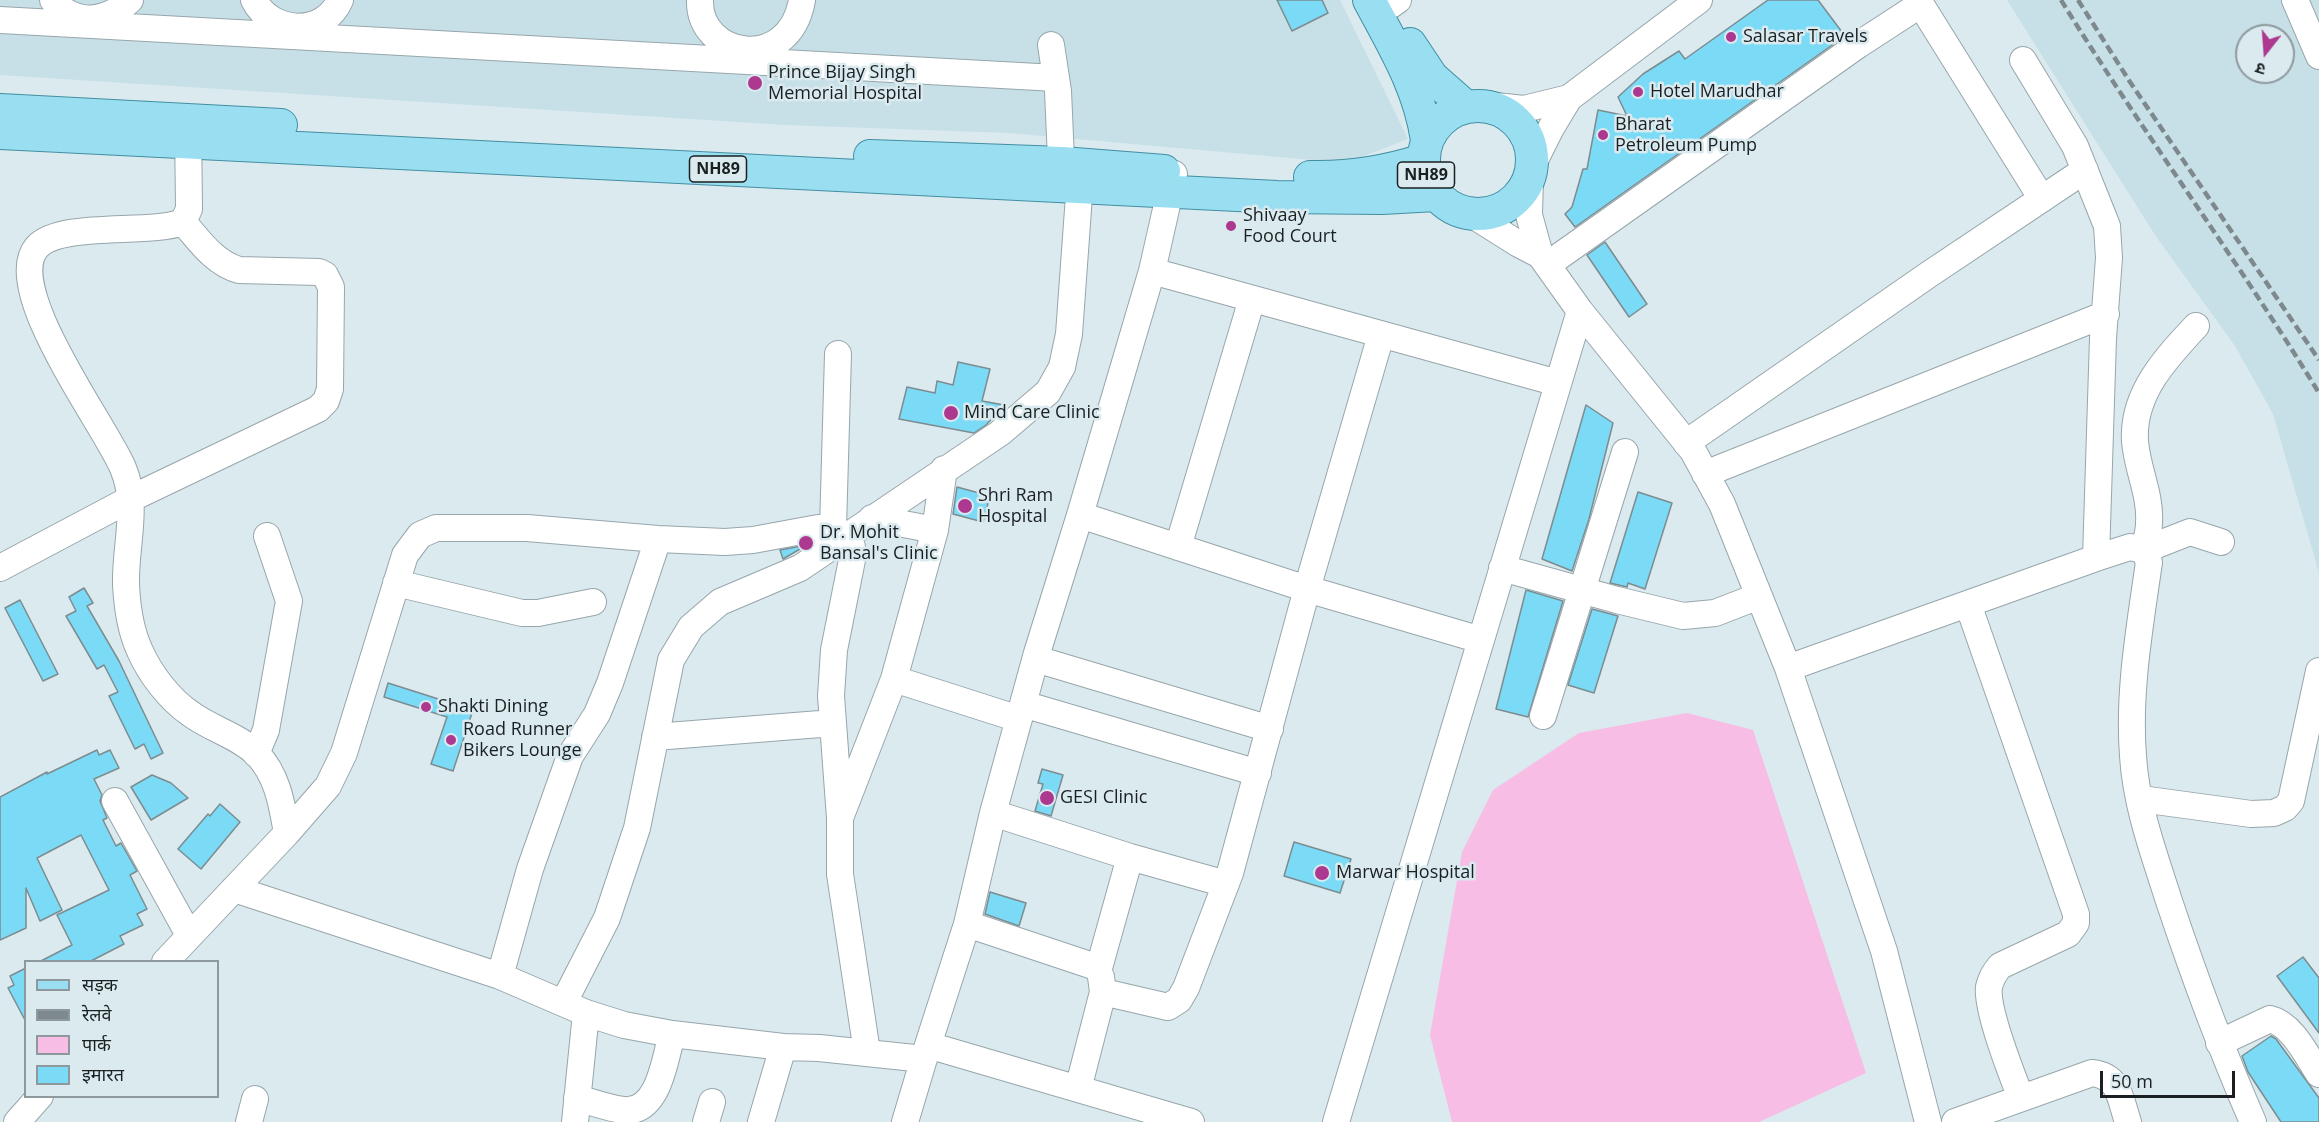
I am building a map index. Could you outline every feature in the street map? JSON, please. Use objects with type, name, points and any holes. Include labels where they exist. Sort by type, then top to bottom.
[{"type":"main road","name":"NH89","points":[[1386,1],[1421,62],[1443,88],[1475,106],[1506,112],[1521,126],[1531,144],[1531,171]]},
{"type":"main road","name":"NH89","points":[[1386,1],[1419,101],[1426,179],[1436,195],[1446,204],[1471,214]]},
{"type":"main road","name":"NH89","points":[[1173,182],[1360,176],[1392,170],[1425,150],[1436,125],[1449,113],[1475,106]]},
{"type":"main road","name":"NH89","points":[[0,110],[188,130],[1173,182],[1335,198],[1436,195]]},
{"type":"main road","name":"NH89","points":[[0,134],[188,130]]},
{"type":"main road","points":[[1471,214],[1490,213],[1507,206],[1521,194],[1531,171]]},
{"type":"street","points":[[0,20],[47,7],[58,7],[72,15],[87,19],[104,18],[118,11],[130,0],[137,28]]},
{"type":"street","points":[[243,33],[250,0]]},
{"type":"street","points":[[254,0],[269,19],[284,26],[299,27],[315,24],[329,16],[340,2]]},
{"type":"street","points":[[703,12],[715,36],[729,45],[746,50],[763,49],[778,42],[794,26],[799,16],[802,0]]},
{"type":"street","points":[[1699,0],[1569,98],[1551,128],[1531,171],[1529,215],[1544,260],[1580,310],[1686,442],[1722,504],[1788,668],[1884,951],[1928,1122]]},
{"type":"street","points":[[2295,0],[2319,56]]},
{"type":"street","points":[[340,2],[347,39]]},
{"type":"street","points":[[1544,260],[1919,2],[2042,199]]},
{"type":"street","points":[[47,7],[137,28],[1056,78]]},
{"type":"street","points":[[682,58],[703,12]]},
{"type":"street","points":[[794,26],[811,65]]},
{"type":"street","points":[[672,1034],[656,1091],[645,1104],[638,1109],[576,1110],[575,1008],[638,828],[671,660],[691,627],[720,602],[800,567],[840,532],[873,518],[999,433],[1048,392],[1062,367],[1069,334],[1071,176],[1051,45]]},
{"type":"street","points":[[2023,60],[2075,146],[2107,226],[2109,258],[2103,338],[2096,558]]},
{"type":"street","points":[[1475,106],[1524,109],[1569,98]]},
{"type":"street","points":[[188,130],[189,209],[183,222],[171,227],[117,228],[65,235],[48,240],[38,247],[32,257],[28,270],[29,282],[36,307],[87,406],[123,467],[132,498],[126,584],[130,618],[140,651],[165,691],[190,714],[235,739],[256,754],[270,773],[280,794],[287,834]]},
{"type":"street","points":[[1686,442],[2085,170]]},
{"type":"street","points":[[905,1122],[967,924],[993,813],[1021,711],[1152,270],[1173,182]]},
{"type":"street","points":[[1471,214],[1544,260]]},
{"type":"street","points":[[0,568],[132,498],[318,409],[326,401],[330,389],[331,287],[325,275],[319,272],[238,270],[227,266],[217,260],[183,222]]},
{"type":"street","points":[[1152,270],[1558,383]]},
{"type":"street","points":[[1178,547],[1252,299]]},
{"type":"street","points":[[1336,1122],[1580,310]]},
{"type":"street","points":[[1705,474],[2106,314]]},
{"type":"street","points":[[2196,326],[2152,376],[2138,412],[2135,441],[2147,497],[2149,523],[2144,550],[2149,562],[2132,691],[2133,758],[2148,836],[2219,1043],[2253,1122]]},
{"type":"street","points":[[967,924],[1168,1007],[1179,1000],[1186,988],[1226,884],[1307,589],[1381,335]]},
{"type":"street","points":[[838,354],[840,532],[852,547],[852,561],[834,650],[831,696],[840,818],[840,874],[867,1052]]},
{"type":"street","points":[[1543,716],[1625,452]]},
{"type":"street","points":[[840,818],[894,679],[935,530],[944,470]]},
{"type":"street","points":[[1080,515],[1307,589],[1481,640]]},
{"type":"street","points":[[873,518],[935,530]]},
{"type":"street","points":[[167,960],[287,834],[328,786],[344,753],[405,555],[420,535],[436,528],[527,528],[725,542],[753,540],[818,528],[840,532]]},
{"type":"street","points":[[1788,668],[2130,547],[2144,550],[2190,532],[2221,542]]},
{"type":"street","points":[[256,754],[266,730],[289,602],[267,536]]},
{"type":"street","points":[[500,976],[530,869],[570,756],[597,714],[610,683],[658,539]]},
{"type":"street","points":[[1502,568],[1683,616],[1715,613],[1759,596]]},
{"type":"street","points":[[396,583],[522,613],[538,613],[593,602]]},
{"type":"street","points":[[1968,604],[2076,914],[2076,923],[2068,934],[2000,966],[1993,973],[1989,990],[1995,1020],[2020,1098]]},
{"type":"street","points":[[1036,659],[1270,729]]},
{"type":"street","points":[[2140,799],[2251,814],[2274,813],[2285,808],[2291,801],[2319,671]]},
{"type":"street","points":[[894,679],[1258,773]]},
{"type":"street","points":[[656,737],[833,723]]},
{"type":"street","points":[[115,801],[189,935]]},
{"type":"street","points":[[993,813],[1130,857],[1226,884]]},
{"type":"street","points":[[1078,1089],[1130,857]]},
{"type":"street","points":[[234,889],[500,976],[575,1008],[624,1025],[672,1034],[783,1047],[867,1052],[926,1052],[1078,1089],[1191,1122]]},
{"type":"street","points":[[2219,1043],[2270,1019],[2279,1021],[2319,1074]]},
{"type":"street","points":[[761,1122],[783,1047]]},
{"type":"street","points":[[1954,1122],[2092,1073],[2105,1074],[2115,1083],[2128,1122]]},
{"type":"street","points":[[17,1122],[38,1098]]},
{"type":"shaded area","name":"Prince Bijay Singh Memorial Hospital","points":[[0,0],[1340,0],[1408,139],[1346,163],[1009,133],[785,125],[0,75]]},
{"type":"shaded area","points":[[2007,0],[2319,0],[2319,573],[2273,414],[2235,346],[2155,235]]},
{"type":"green space","points":[[1687,713],[1753,730],[1866,1073],[1759,1122],[1452,1122],[1430,1035],[1462,852],[1493,790],[1579,733]]},
{"type":"building","points":[[1277,0],[1322,0],[1328,13],[1292,31]]},
{"type":"building","points":[[1768,0],[1818,0],[1845,36],[1575,227],[1565,214],[1572,207],[1583,169],[1587,169],[1598,110],[1627,116],[1618,97],[1643,74],[1679,51],[1685,59]]},
{"type":"building","points":[[1605,242],[1647,304],[1629,317],[1587,255]]},
{"type":"building","points":[[958,362],[990,369],[982,401],[1004,405],[986,425],[974,433],[899,419],[907,387],[935,393],[937,381],[953,385]]},
{"type":"building","points":[[1586,405],[1613,423],[1589,519],[1572,571],[1542,559]]},
{"type":"building","points":[[957,487],[990,496],[983,522],[953,514]]},
{"type":"building","points":[[1638,492],[1672,503],[1645,589],[1628,583],[1627,587],[1610,583]]},
{"type":"building","points":[[807,545],[783,559],[780,550]]},
{"type":"building","points":[[84,588],[93,603],[87,606],[119,661],[163,753],[151,759],[144,744],[135,749],[109,696],[118,692],[104,665],[97,669],[66,616],[76,611],[69,597]]},
{"type":"building","points":[[1526,590],[1563,601],[1528,717],[1496,709]]},
{"type":"building","points":[[20,600],[58,674],[43,681],[5,608]]},
{"type":"building","points":[[1592,609],[1618,616],[1594,693],[1568,685]]},
{"type":"building","name":"Road Runner Bikers Lounge","points":[[388,683],[473,710],[453,771],[431,764],[447,717],[384,697]]},
{"type":"building","points":[[97,750],[99,755],[110,750],[119,768],[94,779],[102,795],[100,801],[107,818],[103,820],[116,846],[121,843],[137,871],[130,875],[147,909],[137,914],[143,925],[120,936],[124,944],[93,960],[43,960],[72,945],[57,915],[109,890],[81,835],[37,858],[62,910],[40,921],[26,888],[26,928],[0,940],[0,797],[47,772],[47,774]]},
{"type":"building","points":[[1042,769],[1063,775],[1051,816],[1035,811],[1043,784],[1038,783]]},
{"type":"building","points":[[152,775],[171,783],[188,798],[151,820],[131,787]]},
{"type":"building","points":[[220,804],[240,822],[201,869],[178,849],[208,814],[210,816]]},
{"type":"building","points":[[1294,842],[1351,859],[1340,893],[1284,876]]},
{"type":"building","points":[[990,892],[1026,903],[1019,926],[985,914]]},
{"type":"building","points":[[2303,957],[2319,978],[2319,1033],[2277,976]]},
{"type":"building","points":[[24,969],[24,1018],[8,988],[14,985],[10,976]]},
{"type":"building","points":[[2271,1036],[2276,1039],[2319,1098],[2319,1122],[2281,1122],[2248,1072],[2242,1056]]},
{"type":"railway","points":[[2061,0],[2319,393]]},
{"type":"railway","points":[[2078,0],[2130,82],[2319,360]]},
{"type":"place","name":"Salasar Travels","points":[[1731,37]]},
{"type":"place","name":"Prince Bijay Singh Memorial Hospital","points":[[755,83]]},
{"type":"place","name":"Hotel Marudhar","points":[[1638,92]]},
{"type":"place","name":"Bharat Petroleum Pump","points":[[1603,135]]},
{"type":"place","name":"Shivaay Food Court","points":[[1231,226]]},
{"type":"place","name":"Mind Care Clinic","points":[[951,413]]},
{"type":"place","name":"Shri Ram Hospital","points":[[965,506]]},
{"type":"place","name":"Dr. Mohit Bansal's Clinic","points":[[806,543]]},
{"type":"place","name":"Shakti Dining","points":[[426,707]]},
{"type":"place","name":"Road Runner Bikers Lounge","points":[[451,740]]},
{"type":"place","name":"GESI Clinic","points":[[1047,798]]},
{"type":"place","name":"Marwar Hospital","points":[[1322,873]]}]
